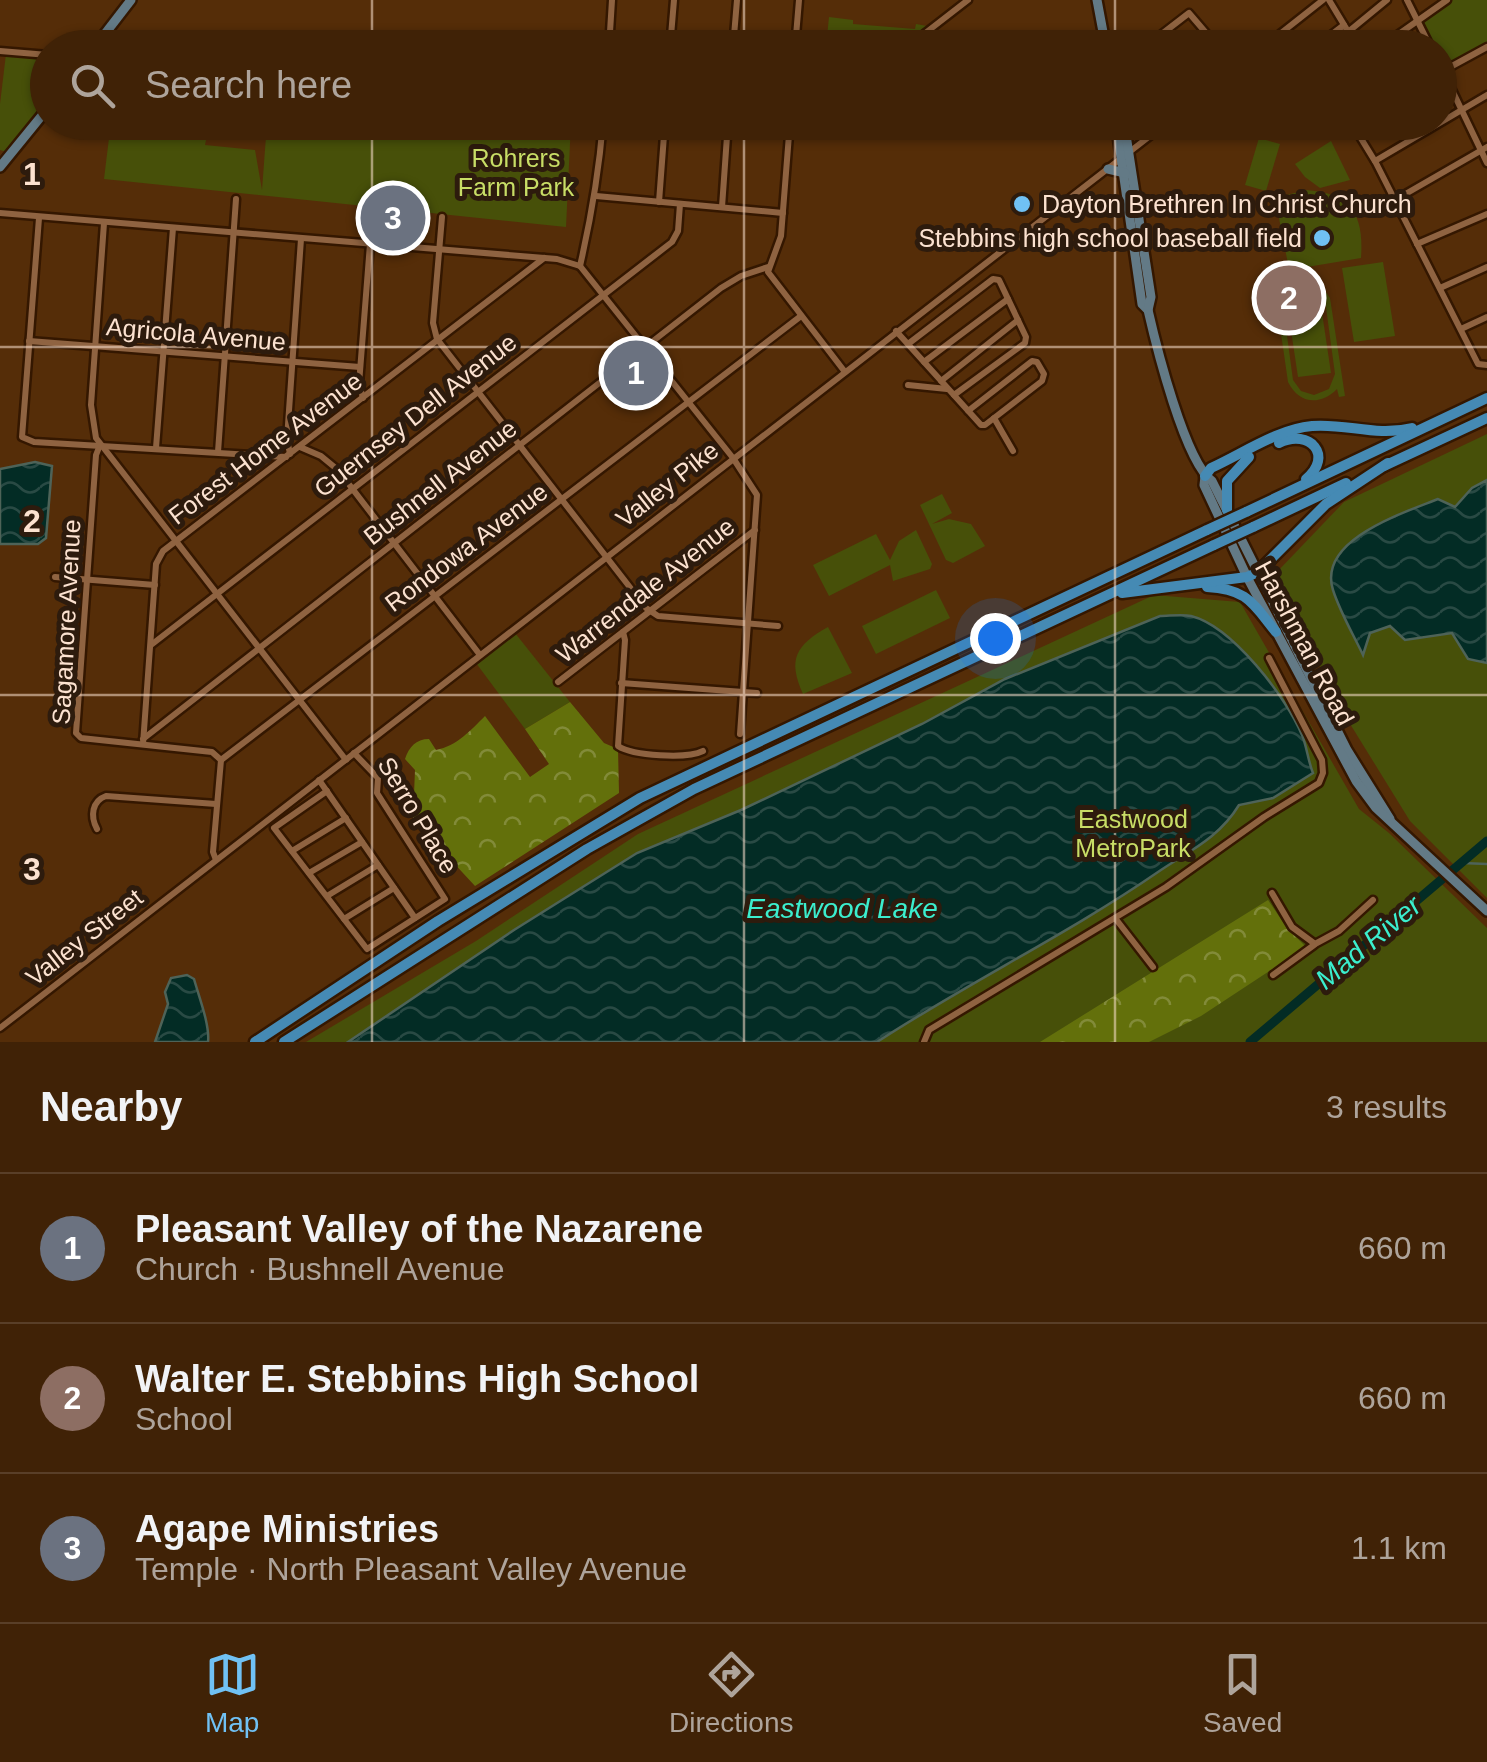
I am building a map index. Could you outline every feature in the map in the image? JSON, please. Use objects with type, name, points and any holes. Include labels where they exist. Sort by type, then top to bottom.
[{"type":"highway","points":[[255,1042],[438,921],[640,798],[899,672],[1487,398]]},
{"type":"highway","points":[[284,1042],[635,821],[694,789],[1487,418]]},
{"type":"highway","points":[[1205,476],[1211,468],[1291,430],[1308,426],[1395,432],[1442,419]]},
{"type":"highway","points":[[1205,476],[1296,437],[1310,441],[1318,453],[1315,471],[1271,500]]},
{"type":"highway","points":[[1226,510],[1228,481],[1249,457]]},
{"type":"highway","points":[[1092,602],[1133,590],[1252,574],[1326,504],[1388,464]]},
{"type":"highway","points":[[1171,586],[1215,587],[1242,594],[1258,606],[1276,632]]},
{"type":"main road","points":[[108,30],[132,0]]},
{"type":"main road","points":[[1097,0],[1103,30]]},
{"type":"main road","points":[[0,167],[30,130]]},
{"type":"main road","name":"Harshman Road","points":[[1124,140],[1152,303],[1148,310]]},
{"type":"main road","name":"Harshman Road","points":[[1126,155],[1142,304],[1148,310],[1171,395],[1205,476],[1204,485],[1347,750],[1390,819]]},
{"type":"main road","points":[[1108,169],[1125,173]]},
{"type":"main road","name":"Harshman Road","points":[[1205,476],[1212,481],[1226,510],[1276,632],[1356,781],[1376,808],[1487,911]]},
{"type":"street","points":[[610,30],[612,0]]},
{"type":"street","points":[[672,30],[674,0]]},
{"type":"street","points":[[735,30],[737,0]]},
{"type":"street","points":[[796,30],[799,0]]},
{"type":"street","points":[[929,30],[968,0]]},
{"type":"street","points":[[1286,30],[1326,0],[1346,28]]},
{"type":"street","points":[[1343,30],[1387,0]]},
{"type":"street","points":[[1407,0],[1422,30]]},
{"type":"street","points":[[1405,30],[1447,0]]},
{"type":"street","points":[[1167,30],[1190,13],[1204,30]]},
{"type":"street","points":[[1457,61],[1487,46]]},
{"type":"street","points":[[0,51],[30,54]]},
{"type":"street","points":[[1457,112],[1487,96]]},
{"type":"street","points":[[1457,102],[1484,149],[1487,163]]},
{"type":"street","points":[[580,266],[586,226],[596,196],[601,140]]},
{"type":"street","points":[[659,202],[664,140]]},
{"type":"street","points":[[722,208],[727,140]]},
{"type":"street","points":[[789,140],[780,241],[768,267],[769,275],[845,372]]},
{"type":"street","name":"Valley Pike","points":[[193,878],[1145,140]]},
{"type":"street","points":[[1360,140],[1375,160],[1483,366]]},
{"type":"street","points":[[1375,160],[1409,140]]},
{"type":"street","points":[[1395,200],[1484,149]]},
{"type":"street","points":[[596,196],[783,213]]},
{"type":"street","points":[[218,452],[236,199]]},
{"type":"street","name":"Guernsey Dell Avenue","points":[[151,645],[675,238],[680,204]]},
{"type":"street","points":[[0,213],[567,260],[580,266],[733,458],[756,495],[740,734]]},
{"type":"street","points":[[1418,244],[1487,214]]},
{"type":"street","points":[[442,217],[433,323],[439,341],[649,612],[778,626]]},
{"type":"street","points":[[38,218],[22,436],[34,442],[288,455],[302,238]]},
{"type":"street","points":[[104,223],[91,415],[100,445],[346,760]]},
{"type":"street","points":[[156,448],[173,228]]},
{"type":"street","points":[[363,398],[360,367],[370,244]]},
{"type":"street","name":"Forest Home Avenue","points":[[143,742],[158,560],[175,541],[544,258]]},
{"type":"street","name":"Bushnell Avenue","points":[[143,742],[646,347],[732,282],[768,267]]},
{"type":"street","points":[[1440,288],[1487,267]]},
{"type":"street","points":[[908,344],[994,279],[1000,281],[1026,340],[951,392],[908,384]]},
{"type":"street","points":[[924,362],[1008,299]]},
{"type":"street","name":"Rondowa Avenue","points":[[221,760],[801,316]]},
{"type":"street","points":[[1461,329],[1487,318]]},
{"type":"street","points":[[941,382],[1018,320]]},
{"type":"street","points":[[896,331],[981,425],[1042,381],[1044,374],[1036,361],[968,410]]},
{"type":"street","name":"Agricola Avenue","points":[[29,341],[360,367]]},
{"type":"street","points":[[994,418],[1013,451]]},
{"type":"street","name":"Sagamore Avenue","points":[[100,445],[96,456],[76,732],[81,738],[143,742]]},
{"type":"street","points":[[300,447],[332,464],[480,655]]},
{"type":"street","name":"Warrendale Avenue","points":[[558,682],[756,529]]},
{"type":"street","points":[[54,577],[155,585]]},
{"type":"street","points":[[622,632],[625,640],[616,740],[621,748],[689,756],[702,751]]},
{"type":"street","points":[[924,1042],[930,1030],[1115,918],[1321,780],[1323,771],[1317,749],[1269,658]]},
{"type":"street","points":[[622,683],[757,693]]},
{"type":"street","points":[[143,742],[212,752],[221,760],[213,852],[216,860]]},
{"type":"street","name":"Serro Place","points":[[354,753],[378,778],[376,793],[445,898],[414,918]]},
{"type":"street","points":[[319,780],[327,791],[346,818],[414,918],[368,949],[274,828],[327,791]]},
{"type":"street","points":[[97,829],[96,803],[106,796],[216,804]]},
{"type":"street","points":[[292,851],[346,818]]},
{"type":"street","points":[[309,873],[362,842]]},
{"type":"street","points":[[326,896],[378,865]]},
{"type":"street","name":"Valley Street","points":[[0,1028],[193,878]]},
{"type":"street","points":[[344,919],[394,888]]},
{"type":"street","points":[[1272,893],[1292,927],[1315,944]]},
{"type":"street","points":[[1273,974],[1338,931],[1373,900]]},
{"type":"street","points":[[1115,918],[1153,968]]},
{"type":"green space","points":[[1446,0],[1487,0],[1487,45],[1457,62],[1457,30],[1422,30],[1417,21]]},
{"type":"green space","points":[[829,17],[853,20],[853,24],[915,29],[916,24],[927,26],[921,30],[828,30]]},
{"type":"green space","points":[[6,54],[30,56],[30,126],[9,153],[0,150]]},
{"type":"green space","name":"Rohrers Farm Park","points":[[109,140],[206,140],[205,145],[255,150],[262,190],[266,140],[570,140],[566,227],[104,179]]},
{"type":"green space","points":[[1258,140],[1280,144],[1266,191],[1245,185]]},
{"type":"green space","points":[[1331,141],[1350,180],[1320,188],[1295,164]]},
{"type":"green space","name":"Stebbins high school baseball field","points":[[1306,190],[1334,196],[1352,209],[1360,229],[1361,258],[1295,269],[1288,264],[1275,198]]},
{"type":"green space","points":[[1383,262],[1395,336],[1354,342],[1342,268]]},
{"type":"green space","points":[[1305,279],[1321,285],[1330,298],[1345,396],[1339,397],[1337,389],[1324,398],[1310,400],[1298,395],[1288,382],[1274,285],[1280,285],[1281,292],[1292,282]],"holes":[[[1308,285],[1325,300],[1335,374],[1329,389],[1314,395],[1301,391],[1293,380],[1283,306],[1289,291]]]},
{"type":"green space","points":[[1320,299],[1331,373],[1298,377],[1287,304]]},
{"type":"green space","points":[[1487,434],[1487,898],[1410,821],[1339,706],[1275,574],[1344,502]]},
{"type":"green space","points":[[942,494],[952,513],[932,524],[949,519],[971,524],[985,546],[953,563],[946,560],[920,505]]},
{"type":"green space","points":[[916,530],[932,564],[930,569],[893,581],[890,565],[829,596],[813,565],[876,534],[890,560],[899,541]]},
{"type":"green space","points":[[936,590],[950,618],[876,654],[862,626]]},
{"type":"green space","name":"Eastwood Lake","points":[[1154,595],[1240,602],[1359,809],[1487,928],[1487,1042],[306,1042],[476,941],[638,834]]},
{"type":"green space","points":[[828,627],[852,673],[803,694],[795,662],[808,640]]},
{"type":"green space","points":[[515,633],[570,702],[525,729],[476,663]]},
{"type":"green space","points":[[570,702],[604,743],[618,749],[619,793],[475,886],[413,819],[415,770],[405,759],[409,751],[424,739],[429,739],[436,750],[451,745],[485,716],[530,777],[549,764],[525,729]]},
{"type":"green space","points":[[1268,900],[1306,947],[1201,1016],[1149,1042],[1040,1042]]},
{"type":"water","points":[[35,462],[52,466],[46,538],[38,544],[0,544],[0,469]]},
{"type":"water","points":[[1487,480],[1487,663],[1468,659],[1452,633],[1405,640],[1390,626],[1370,633],[1363,655],[1333,590],[1331,572],[1338,557],[1350,543],[1385,521],[1438,499],[1455,507],[1472,488]]},
{"type":"water","name":"Eastwood Lake","points":[[1160,616],[1191,616],[1207,622],[1240,648],[1295,720],[1313,773],[1273,798],[1239,805],[1213,835],[1192,850],[877,1042],[348,1042],[637,853],[741,810],[922,724],[1005,679]]},
{"type":"water","points":[[187,975],[194,979],[206,1019],[208,1042],[155,1042],[168,1004],[165,992],[171,978]]},
{"type":"waterway","name":"Mad River","points":[[1250,1042],[1487,841]]},
{"type":"waterway","points":[[1462,863],[1487,864]]},
{"type":"place","name":"Dayton Brethren In Christ Church","points":[[1022,204]]},
{"type":"place","name":"Agape Ministries","points":[[393,218]]},
{"type":"place","name":"Stebbins high school baseball field","points":[[1322,238]]},
{"type":"place","name":"Walter E. Stebbins High School","points":[[1289,298]]},
{"type":"place","name":"Pleasant Valley of the Nazarene","points":[[636,373]]},
{"type":"park label","name":"Eastwood MetroPark","points":[[1133,834]]}]
